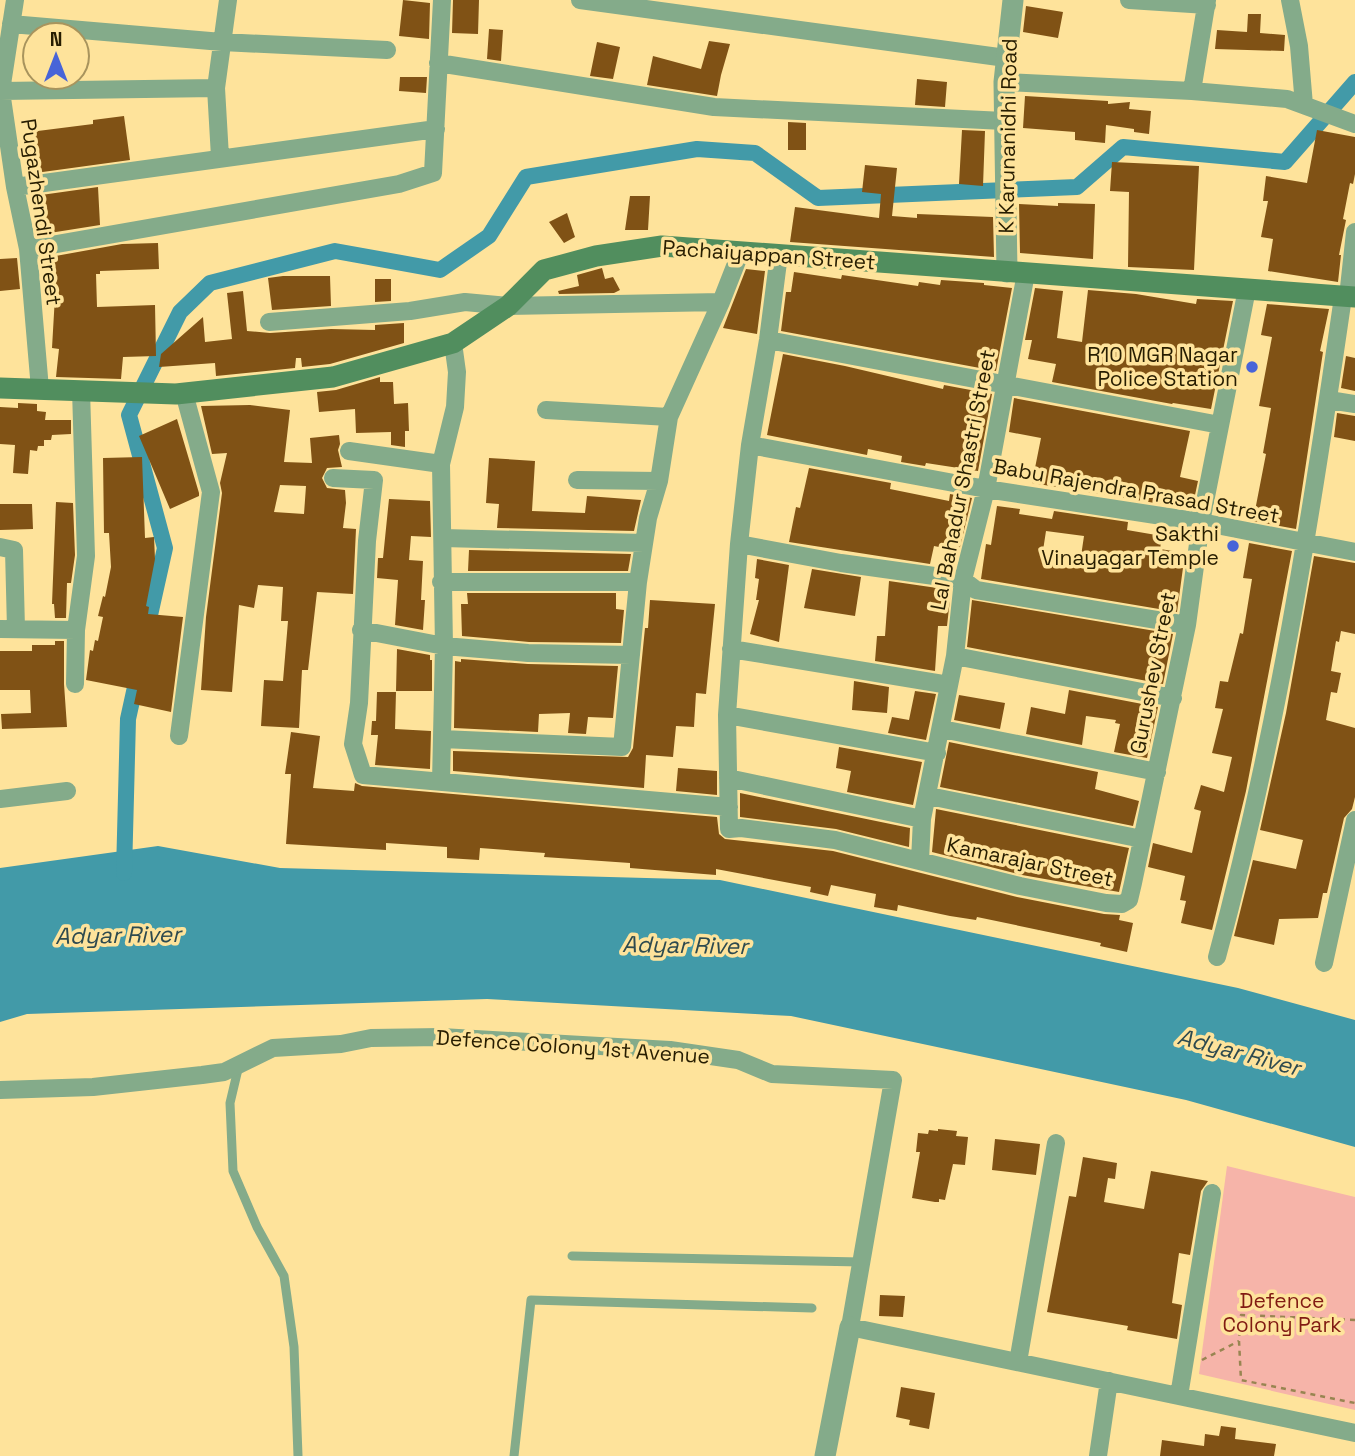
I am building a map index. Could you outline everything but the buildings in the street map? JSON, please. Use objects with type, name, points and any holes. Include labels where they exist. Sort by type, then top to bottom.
[{"type":"main road","name":"Pachaiyappan Street","points":[[0,388],[180,393],[333,377],[453,343],[508,306],[544,270],[596,256],[662,246],[1349,297]]},
{"type":"street","name":"Pugazhendi Street","points":[[15,0],[1,102],[28,249],[40,389]]},
{"type":"street","points":[[220,157],[215,88],[228,0]]},
{"type":"street","points":[[28,249],[399,184],[433,173],[442,0]]},
{"type":"street","points":[[580,0],[1006,58]]},
{"type":"street","name":"K Karunanidhi Road","points":[[1013,0],[1004,82],[1004,121],[1016,272]]},
{"type":"street","points":[[1129,0],[1207,3],[1192,91]]},
{"type":"street","points":[[1290,0],[1304,106]]},
{"type":"street","points":[[11,24],[222,42],[387,50]]},
{"type":"street","points":[[438,63],[714,107],[1004,121]]},
{"type":"street","points":[[1004,82],[1192,91],[1287,99],[1355,124]]},
{"type":"street","points":[[1,102],[215,88]]},
{"type":"street","points":[[15,187],[436,129]]},
{"type":"street","points":[[1217,957],[1244,859],[1307,544],[1329,400],[1349,297],[1355,232]]},
{"type":"street","points":[[442,739],[622,747],[638,582],[669,417],[741,251]]},
{"type":"street","points":[[334,478],[374,480],[361,630],[359,704],[353,744],[363,775],[729,807],[727,715],[739,544],[750,445],[779,254]]},
{"type":"street","name":"Lal Bahadur Shastri Street","points":[[920,861],[922,819],[929,796],[955,656],[963,580],[986,489],[1004,384],[1016,272]]},
{"type":"street","name":"Gurushev Street","points":[[1129,900],[1173,698],[1187,625],[1201,522],[1247,289]]},
{"type":"street","points":[[269,322],[410,311],[465,302],[508,306],[721,302]]},
{"type":"street","points":[[768,340],[1220,425]]},
{"type":"street","points":[[441,782],[444,646],[441,464],[455,407],[457,372],[453,343]]},
{"type":"street","points":[[75,684],[76,630],[86,556],[87,391]]},
{"type":"street","points":[[179,736],[211,492],[180,393]]},
{"type":"street","points":[[1329,400],[1355,404]]},
{"type":"street","points":[[546,410],[669,417]]},
{"type":"street","name":"Babu Rajendra Prasad Street","points":[[750,445],[986,489],[1201,522],[1355,552]]},
{"type":"street","points":[[349,451],[441,464]]},
{"type":"street","points":[[577,480],[659,481]]},
{"type":"street","points":[[443,538],[644,543]]},
{"type":"street","points":[[739,544],[841,563],[963,580],[976,590],[1187,625]]},
{"type":"street","points":[[0,547],[14,550],[8,629],[76,630]]},
{"type":"street","points":[[441,582],[638,582]]},
{"type":"street","points":[[361,630],[444,646],[528,653],[631,655]]},
{"type":"street","points":[[731,649],[949,685]]},
{"type":"street","points":[[955,656],[1173,698]]},
{"type":"street","points":[[727,715],[937,752]]},
{"type":"street","points":[[942,729],[1157,772]]},
{"type":"street","points":[[728,778],[922,819]]},
{"type":"street","points":[[0,799],[66,791]]},
{"type":"street","points":[[929,796],[1142,839]]},
{"type":"street","name":"Kamarajar Street","points":[[729,807],[729,829],[741,828],[835,841],[1020,886],[1106,903],[1122,904],[1129,900]]},
{"type":"street","points":[[1324,962],[1349,872],[1355,820]]},
{"type":"street","name":"Defence Colony 1st Avenue","points":[[0,1090],[93,1087],[202,1075],[224,1072],[273,1048],[341,1044],[371,1038],[441,1037],[670,1051],[738,1060],[772,1074],[893,1080],[825,1456]]},
{"type":"street","points":[[1018,1362],[1056,1143]]},
{"type":"street","points":[[1179,1396],[1212,1193]]},
{"type":"street","points":[[850,1327],[1355,1433]]},
{"type":"street","points":[[1098,1456],[1108,1381]]},
{"type":"lane","points":[[239,1063],[230,1103],[233,1171],[257,1227],[284,1276],[294,1347],[298,1456]]},
{"type":"lane","points":[[572,1256],[861,1262]]},
{"type":"lane","points":[[514,1456],[531,1300],[812,1308]]},
{"type":"path","points":[[1355,1320],[1241,1315],[1239,1341],[1241,1380],[1355,1403]]},
{"type":"path","points":[[1183,1370],[1239,1341]]},
{"type":"green space","name":"Defence Colony Park","points":[[1227,1166],[1355,1197],[1355,1410],[1199,1374]]},
{"type":"water","name":"Adyar River","points":[[158,846],[280,868],[720,880],[1238,988],[1355,1020],[1355,1147],[1186,1100],[791,1016],[487,999],[27,1014],[0,1022],[0,868]]},
{"type":"waterway","points":[[146,633],[165,548],[129,415],[180,312],[210,283],[335,251],[440,270],[489,236],[526,177],[697,149],[755,153],[818,198],[1077,187],[1123,147],[1285,162],[1355,82]]},
{"type":"waterway","points":[[124,873],[128,719],[139,669]]},
{"type":"place","name":"R10 MGR Nagar Police Station","points":[[1252,367]]},
{"type":"place","name":"Sakthi Vinayagar Temple","points":[[1233,546]]}]
